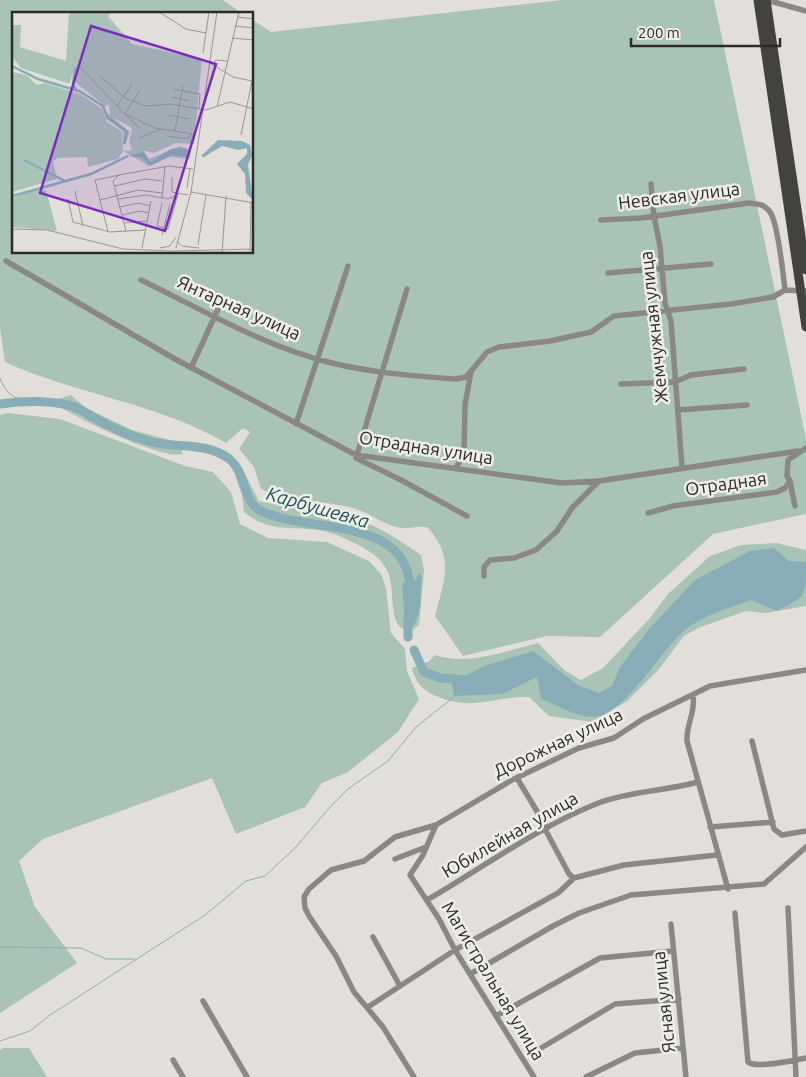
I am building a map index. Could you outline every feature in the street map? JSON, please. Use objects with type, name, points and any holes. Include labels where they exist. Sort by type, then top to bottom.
[{"type":"main road","points":[[758,0],[803,292],[806,327]]},
{"type":"main road","points":[[766,0],[806,270]]},
{"type":"street","points":[[766,0],[792,3],[806,10]]},
{"type":"street","name":"Жемчужная улица","points":[[651,184],[667,311],[671,321],[682,467]]},
{"type":"street","name":"Невская улица","points":[[600,220],[654,216],[749,203],[762,204],[770,212],[775,224],[785,290]]},
{"type":"street","name":"Отрадная улица","points":[[6,261],[191,368],[356,455],[562,483],[599,481],[682,467],[798,452]]},
{"type":"street","points":[[608,273],[712,264]]},
{"type":"street","points":[[296,424],[319,359],[348,266]]},
{"type":"street","name":"Янтарная улица","points":[[141,280],[245,332],[319,359],[382,373],[456,379],[466,377],[471,372]]},
{"type":"street","points":[[407,289],[356,458],[467,516]]},
{"type":"street","points":[[456,468],[464,453],[465,405],[471,372],[487,352],[499,347],[592,332],[614,316],[731,304],[774,297],[785,290],[803,292]]},
{"type":"street","points":[[191,368],[218,309]]},
{"type":"street","points":[[621,384],[675,382],[691,374],[744,369]]},
{"type":"street","points":[[678,410],[747,405]]},
{"type":"street","points":[[798,452],[806,448]]},
{"type":"street","name":"Отрадная","points":[[648,513],[673,506],[777,492],[785,488],[790,481],[788,460],[798,452]]},
{"type":"street","points":[[484,576],[484,567],[490,560],[514,558],[536,550],[557,531],[572,508],[599,481]]},
{"type":"street","points":[[790,481],[795,506]]},
{"type":"street","name":"Дорожная улица","points":[[368,1007],[354,992],[336,956],[309,916],[304,897],[309,889],[331,870],[364,861],[395,837],[436,824],[517,778],[579,748],[614,738],[643,719],[710,686],[806,670]]},
{"type":"street","points":[[693,695],[694,710],[688,727],[687,740],[728,889]]},
{"type":"street","points":[[752,741],[773,822],[778,833],[782,835],[806,831]]},
{"type":"street","points":[[517,778],[569,874],[574,878]]},
{"type":"street","name":"Юбилейная улица","points":[[427,900],[546,829],[609,800],[698,782]]},
{"type":"street","points":[[710,828],[773,822]]},
{"type":"street","points":[[395,859],[426,846],[436,824]]},
{"type":"street","name":"Магистральная улица","points":[[426,846],[410,875],[427,900],[455,950],[472,973],[534,1077]]},
{"type":"street","points":[[472,973],[579,913],[631,895],[728,889],[764,884],[806,847]]},
{"type":"street","points":[[414,1077],[402,1055],[368,1007],[455,950],[558,893],[574,878],[624,864],[718,855]]},
{"type":"street","points":[[788,908],[796,1077]]},
{"type":"street","points":[[735,913],[748,1062],[752,1065],[806,1058]]},
{"type":"street","name":"Ясная улица","points":[[671,924],[686,1077]]},
{"type":"street","points":[[373,936],[400,986]]},
{"type":"street","points":[[496,1016],[600,958],[674,951]]},
{"type":"street","points":[[531,1054],[615,1004],[679,999]]},
{"type":"street","points":[[203,1001],[246,1077]]},
{"type":"street","points":[[586,1077],[605,1066],[635,1053],[683,1048]]},
{"type":"street","points":[[173,1060],[183,1077]]},
{"type":"green space","points":[[0,0],[223,0],[240,12],[12,12],[12,254],[254,254],[254,21],[271,32],[562,0],[714,0],[806,439],[806,514],[713,534],[600,637],[547,636],[463,656],[435,616],[442,592],[445,570],[442,549],[428,528],[397,527],[359,510],[334,504],[284,497],[261,489],[254,467],[239,449],[250,432],[243,428],[226,443],[200,429],[173,418],[60,383],[5,362],[0,328]]},
{"type":"green space","points":[[71,395],[86,408],[132,430],[170,440],[180,447],[183,454],[157,451],[140,445],[58,406],[55,400]]},
{"type":"green space","points":[[8,413],[60,419],[185,466],[213,472],[231,492],[240,524],[268,538],[327,542],[369,561],[381,574],[386,588],[391,633],[405,649],[407,671],[419,699],[398,732],[348,772],[322,783],[305,807],[236,834],[212,778],[43,839],[19,861],[35,907],[77,963],[0,1013],[0,415]]},
{"type":"green space","points":[[235,476],[246,476],[259,501],[329,511],[350,516],[382,530],[421,555],[424,570],[419,625],[411,631],[398,625],[394,612],[390,577],[381,561],[373,554],[350,541],[324,531],[273,526],[254,519],[244,512],[242,495]]},
{"type":"green space","points":[[777,543],[806,550],[806,606],[765,613],[746,611],[698,628],[684,636],[659,669],[627,701],[592,722],[549,716],[529,697],[472,703],[449,701],[423,688],[414,674],[412,668],[428,662],[435,655],[461,659],[474,658],[538,643],[564,670],[581,680],[603,668],[650,618],[668,594],[710,556],[741,545]]},
{"type":"green space","points":[[3,1048],[29,1048],[47,1077],[0,1077],[0,1050]]},
{"type":"water","points":[[774,548],[789,561],[806,562],[806,583],[799,598],[777,611],[751,600],[700,620],[675,639],[643,680],[619,705],[607,713],[588,717],[568,711],[541,699],[537,677],[502,694],[454,696],[452,683],[484,666],[533,651],[578,685],[599,693],[612,686],[620,667],[649,629],[695,580],[750,551]]},
{"type":"water","points":[[419,573],[422,577],[419,612],[410,629],[405,623],[402,583],[413,584]]},
{"type":"waterway","points":[[0,378],[4,387],[10,393],[25,402]]},
{"type":"waterway","name":"Карбушевка","points":[[0,404],[51,402],[68,405],[80,409],[129,435],[158,443],[199,447],[219,453],[234,464],[239,471],[250,501],[261,511],[281,518],[355,531],[377,539],[395,551],[407,569],[410,595]]},
{"type":"waterway","name":"Карбушевка","points":[[408,616],[408,637]]},
{"type":"waterway","name":"Карбушевка","points":[[414,650],[424,672],[440,678],[468,680]]},
{"type":"waterway","points":[[0,1041],[30,1031],[50,1015],[205,915],[246,881],[265,876],[296,847],[348,789],[388,761],[416,727],[455,696]]},
{"type":"waterway","points":[[0,947],[81,948],[106,959],[134,959]]}]
